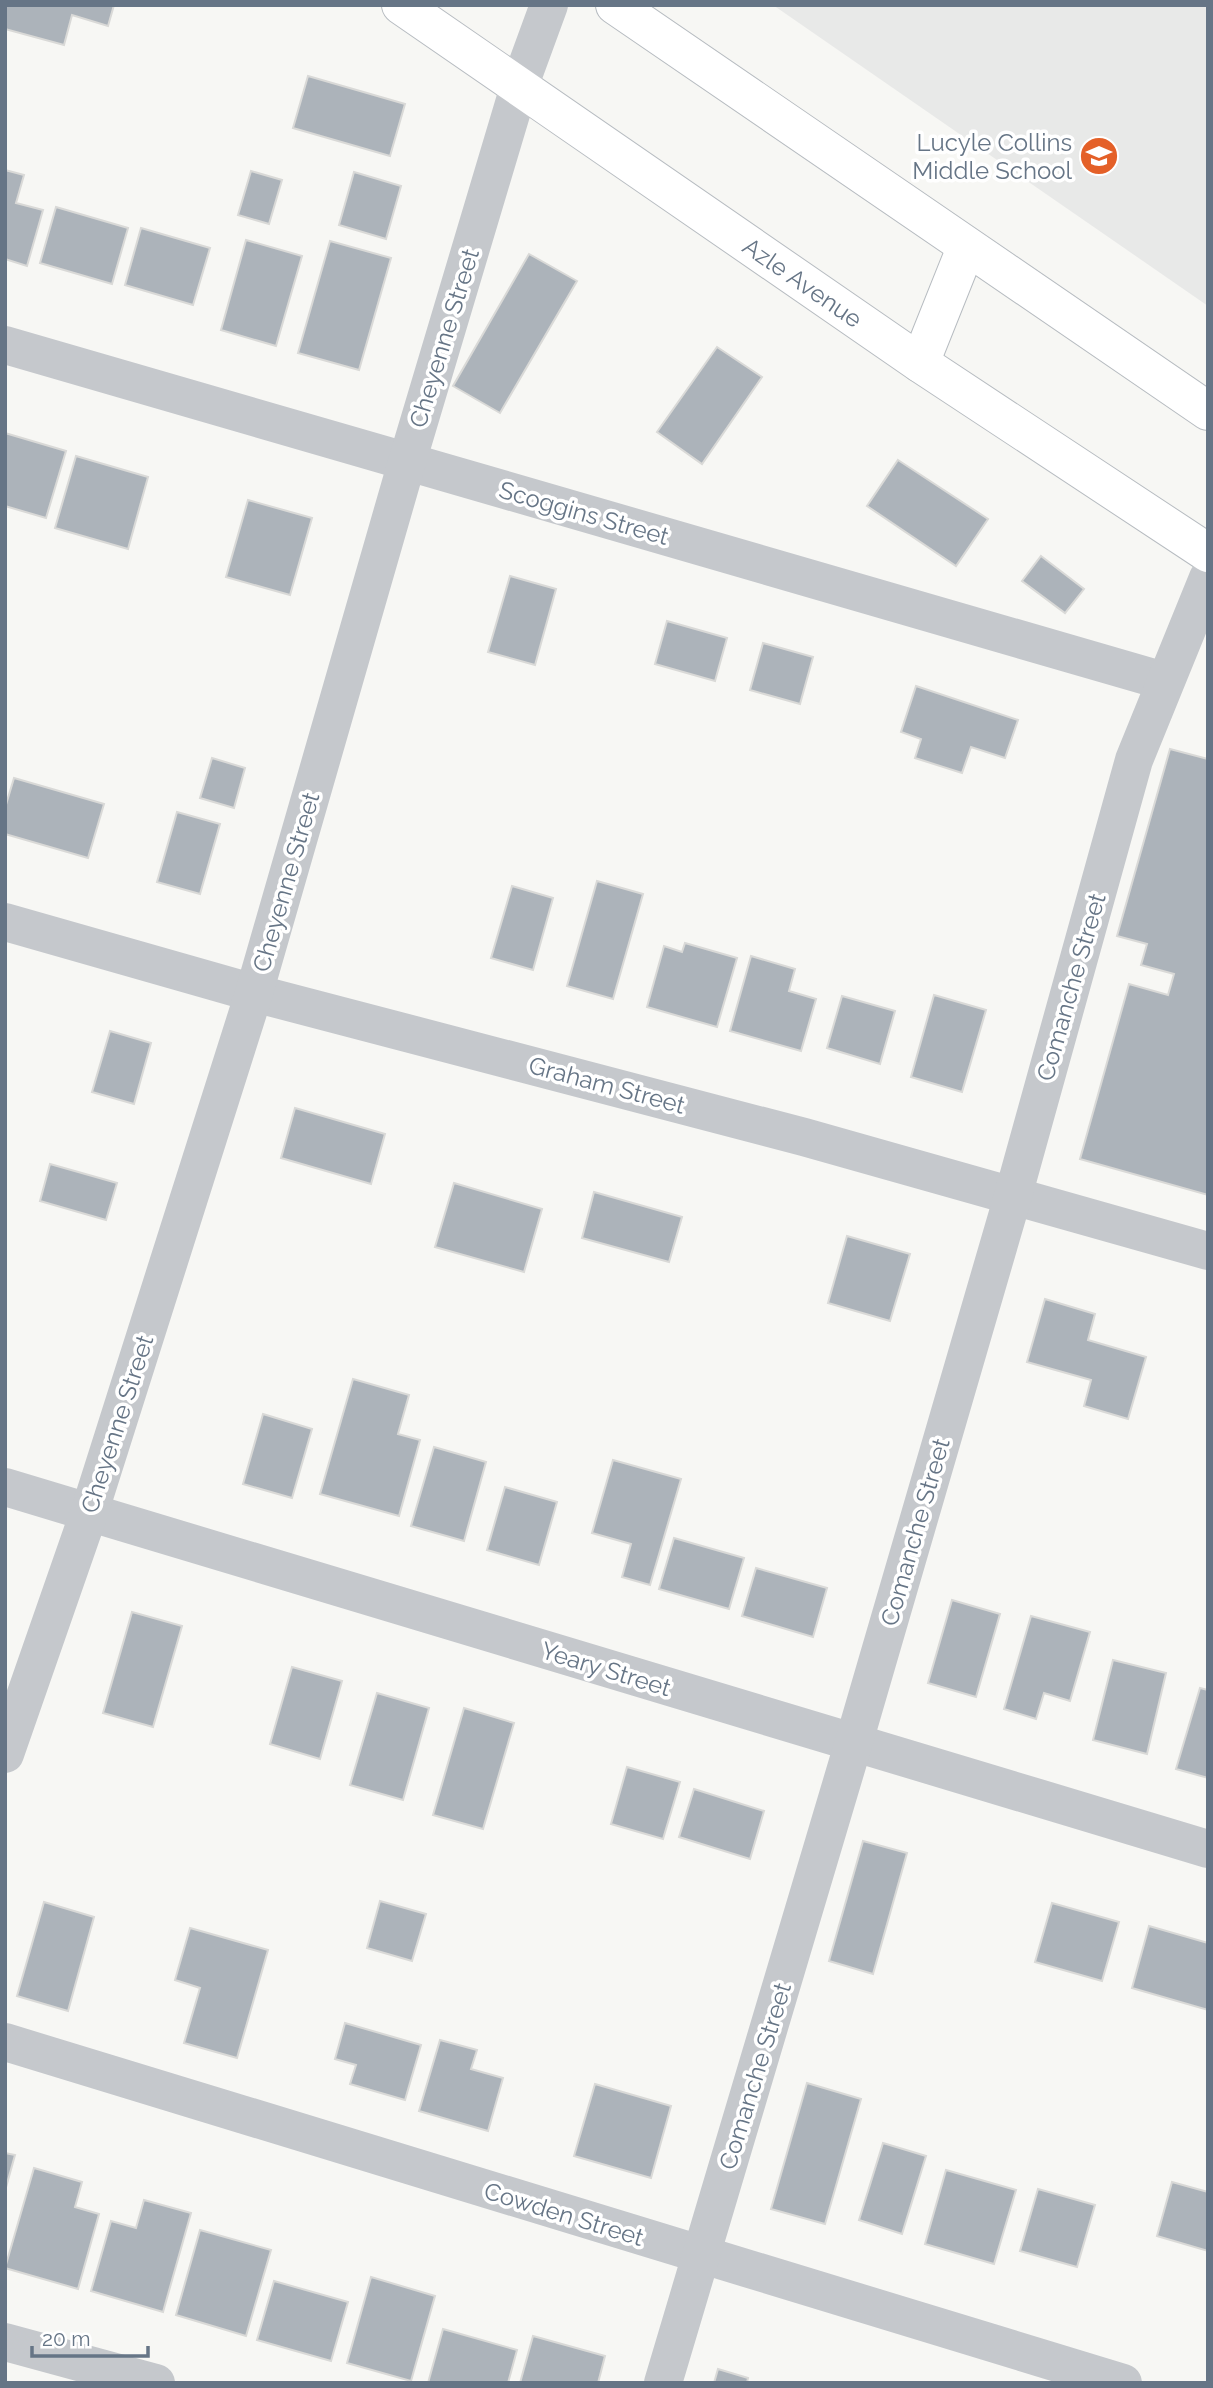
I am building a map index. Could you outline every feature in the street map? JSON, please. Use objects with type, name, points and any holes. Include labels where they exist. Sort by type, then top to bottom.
[{"type":"main road","name":"Azle Avenue","points":[[401,5],[920,363],[1208,553]]},
{"type":"main road","points":[[615,5],[966,248],[1208,411]]},
{"type":"main road","points":[[920,363],[966,248]]},
{"type":"street","name":"Cheyenne Street","points":[[5,1754],[90,1510],[254,993],[407,462],[519,87],[549,5]]},
{"type":"street","name":"Scoggins Street","points":[[5,345],[1164,681]]},
{"type":"street","name":"Comanche Street","points":[[663,2383],[1013,1196],[1134,760],[1208,578]]},
{"type":"street","name":"Graham Street","points":[[5,922],[254,993],[804,1137],[1208,1251]]},
{"type":"street","name":"Yeary Street","points":[[5,1487],[90,1510],[853,1745],[1208,1849]]},
{"type":"street","name":"Cowden Street","points":[[5,2042],[1123,2383]]},
{"type":"street","points":[[5,2342],[156,2383]]},
{"type":"shaded area","name":"Lucyle Collins Middle School","points":[[773,5],[1208,5],[1208,306]]},
{"type":"building","points":[[5,5],[114,5],[108,26],[72,15],[64,45],[5,29]]},
{"type":"building","points":[[308,76],[405,104],[390,156],[293,128]]},
{"type":"building","points":[[5,170],[24,175],[16,203],[43,210],[27,266],[5,259]]},
{"type":"building","points":[[251,171],[282,180],[269,224],[238,215]]},
{"type":"building","points":[[354,172],[401,186],[386,239],[339,225]]},
{"type":"building","points":[[56,207],[128,228],[112,284],[40,263]]},
{"type":"building","points":[[141,228],[210,248],[193,305],[125,285]]},
{"type":"building","points":[[246,240],[302,256],[276,346],[221,330]]},
{"type":"building","points":[[330,241],[391,258],[359,370],[298,353]]},
{"type":"building","points":[[529,254],[577,281],[500,413],[453,386]]},
{"type":"building","points":[[717,347],[762,377],[702,464],[657,432]]},
{"type":"building","points":[[5,433],[66,451],[46,518],[5,506]]},
{"type":"building","points":[[76,456],[148,477],[128,549],[55,528]]},
{"type":"building","points":[[898,460],[988,519],[956,566],[867,506]]},
{"type":"building","points":[[248,500],[312,518],[290,595],[226,577]]},
{"type":"building","points":[[1041,556],[1084,589],[1065,613],[1022,581]]},
{"type":"building","points":[[510,576],[556,589],[535,665],[488,652]]},
{"type":"building","points":[[667,621],[727,638],[715,681],[655,664]]},
{"type":"building","points":[[763,643],[813,657],[800,704],[750,690]]},
{"type":"building","points":[[916,686],[1018,720],[1005,758],[971,747],[962,773],[915,758],[921,739],[901,732]]},
{"type":"building","points":[[1170,749],[1208,759],[1208,1195],[1080,1159],[1129,984],[1168,995],[1174,974],[1141,965],[1147,944],[1117,936]]},
{"type":"building","points":[[212,758],[245,768],[234,808],[200,798]]},
{"type":"building","points":[[14,778],[104,804],[88,858],[5,834],[5,808]]},
{"type":"building","points":[[177,812],[220,824],[200,894],[157,882]]},
{"type":"building","points":[[597,881],[643,894],[613,999],[567,986]]},
{"type":"building","points":[[512,886],[553,898],[533,970],[491,958]]},
{"type":"building","points":[[685,943],[737,958],[717,1027],[647,1007],[664,946],[682,952]]},
{"type":"building","points":[[751,956],[795,969],[789,991],[816,999],[801,1051],[730,1031]]},
{"type":"building","points":[[934,995],[986,1010],[962,1092],[911,1077]]},
{"type":"building","points":[[842,996],[895,1011],[880,1064],[827,1048]]},
{"type":"building","points":[[110,1031],[151,1043],[134,1104],[92,1092]]},
{"type":"building","points":[[295,1108],[385,1134],[371,1184],[281,1158]]},
{"type":"building","points":[[50,1164],[117,1183],[106,1220],[40,1201]]},
{"type":"building","points":[[454,1183],[542,1209],[524,1272],[435,1247]]},
{"type":"building","points":[[594,1192],[682,1217],[669,1262],[582,1238]]},
{"type":"building","points":[[847,1236],[910,1254],[890,1321],[828,1303]]},
{"type":"building","points":[[1045,1299],[1095,1314],[1088,1340],[1146,1357],[1128,1419],[1084,1406],[1091,1380],[1027,1362]]},
{"type":"building","points":[[353,1379],[409,1395],[398,1434],[420,1440],[399,1516],[320,1494]]},
{"type":"building","points":[[263,1414],[312,1429],[292,1498],[243,1484]]},
{"type":"building","points":[[434,1447],[486,1462],[464,1541],[411,1526]]},
{"type":"building","points":[[613,1460],[681,1479],[650,1585],[622,1577],[631,1544],[592,1533]]},
{"type":"building","points":[[505,1487],[557,1502],[539,1565],[487,1550]]},
{"type":"building","points":[[674,1538],[744,1558],[729,1609],[659,1589]]},
{"type":"building","points":[[756,1568],[827,1588],[813,1637],[742,1616]]},
{"type":"building","points":[[952,1600],[1000,1614],[976,1697],[928,1683]]},
{"type":"building","points":[[132,1612],[182,1626],[153,1727],[103,1713]]},
{"type":"building","points":[[1031,1616],[1090,1632],[1070,1701],[1044,1693],[1036,1719],[1004,1709]]},
{"type":"building","points":[[1113,1660],[1166,1673],[1147,1754],[1093,1740]]},
{"type":"building","points":[[292,1667],[342,1681],[320,1759],[270,1744]]},
{"type":"building","points":[[1200,1688],[1208,1690],[1208,1778],[1176,1769]]},
{"type":"building","points":[[377,1693],[429,1708],[403,1800],[350,1785]]},
{"type":"building","points":[[464,1708],[514,1723],[483,1829],[433,1815]]},
{"type":"building","points":[[627,1767],[680,1782],[663,1839],[611,1824]]},
{"type":"building","points":[[694,1789],[764,1811],[750,1859],[679,1837]]},
{"type":"building","points":[[863,1841],[907,1853],[873,1974],[829,1961]]},
{"type":"building","points":[[380,1901],[426,1914],[412,1961],[367,1948]]},
{"type":"building","points":[[44,1902],[94,1917],[68,2011],[17,1996]]},
{"type":"building","points":[[1052,1903],[1119,1922],[1102,1981],[1035,1962]]},
{"type":"building","points":[[1149,1926],[1208,1943],[1208,2010],[1132,1988]]},
{"type":"building","points":[[190,1928],[268,1950],[237,2058],[184,2043],[200,1988],[175,1980]]},
{"type":"building","points":[[345,2023],[421,2045],[405,2100],[350,2084],[356,2065],[335,2059]]},
{"type":"building","points":[[440,2040],[477,2050],[471,2069],[503,2078],[488,2131],[419,2111]]},
{"type":"building","points":[[807,2083],[861,2099],[825,2224],[771,2209]]},
{"type":"building","points":[[595,2084],[671,2106],[651,2178],[574,2156]]},
{"type":"building","points":[[883,2143],[926,2156],[902,2234],[859,2220]]},
{"type":"building","points":[[5,2153],[15,2155],[5,2191]]},
{"type":"building","points":[[34,2168],[82,2182],[75,2207],[99,2214],[78,2289],[5,2268]]},
{"type":"building","points":[[946,2170],[1016,2190],[994,2264],[925,2244]]},
{"type":"building","points":[[1172,2182],[1208,2192],[1208,2251],[1157,2236]]},
{"type":"building","points":[[1038,2189],[1095,2205],[1077,2267],[1020,2251]]},
{"type":"building","points":[[144,2200],[191,2213],[163,2312],[91,2291],[111,2221],[136,2228]]},
{"type":"building","points":[[200,2230],[271,2250],[246,2336],[176,2315]]},
{"type":"building","points":[[371,2277],[435,2296],[411,2381],[347,2363]]},
{"type":"building","points":[[274,2281],[348,2302],[331,2361],[257,2340]]},
{"type":"building","points":[[443,2329],[517,2350],[508,2383],[428,2383]]},
{"type":"building","points":[[533,2336],[605,2356],[598,2383],[520,2383]]},
{"type":"building","points":[[718,2369],[748,2378],[747,2383],[714,2383]]},
{"type":"place","name":"Lucyle Collins Middle School","points":[[1099,156]]}]
